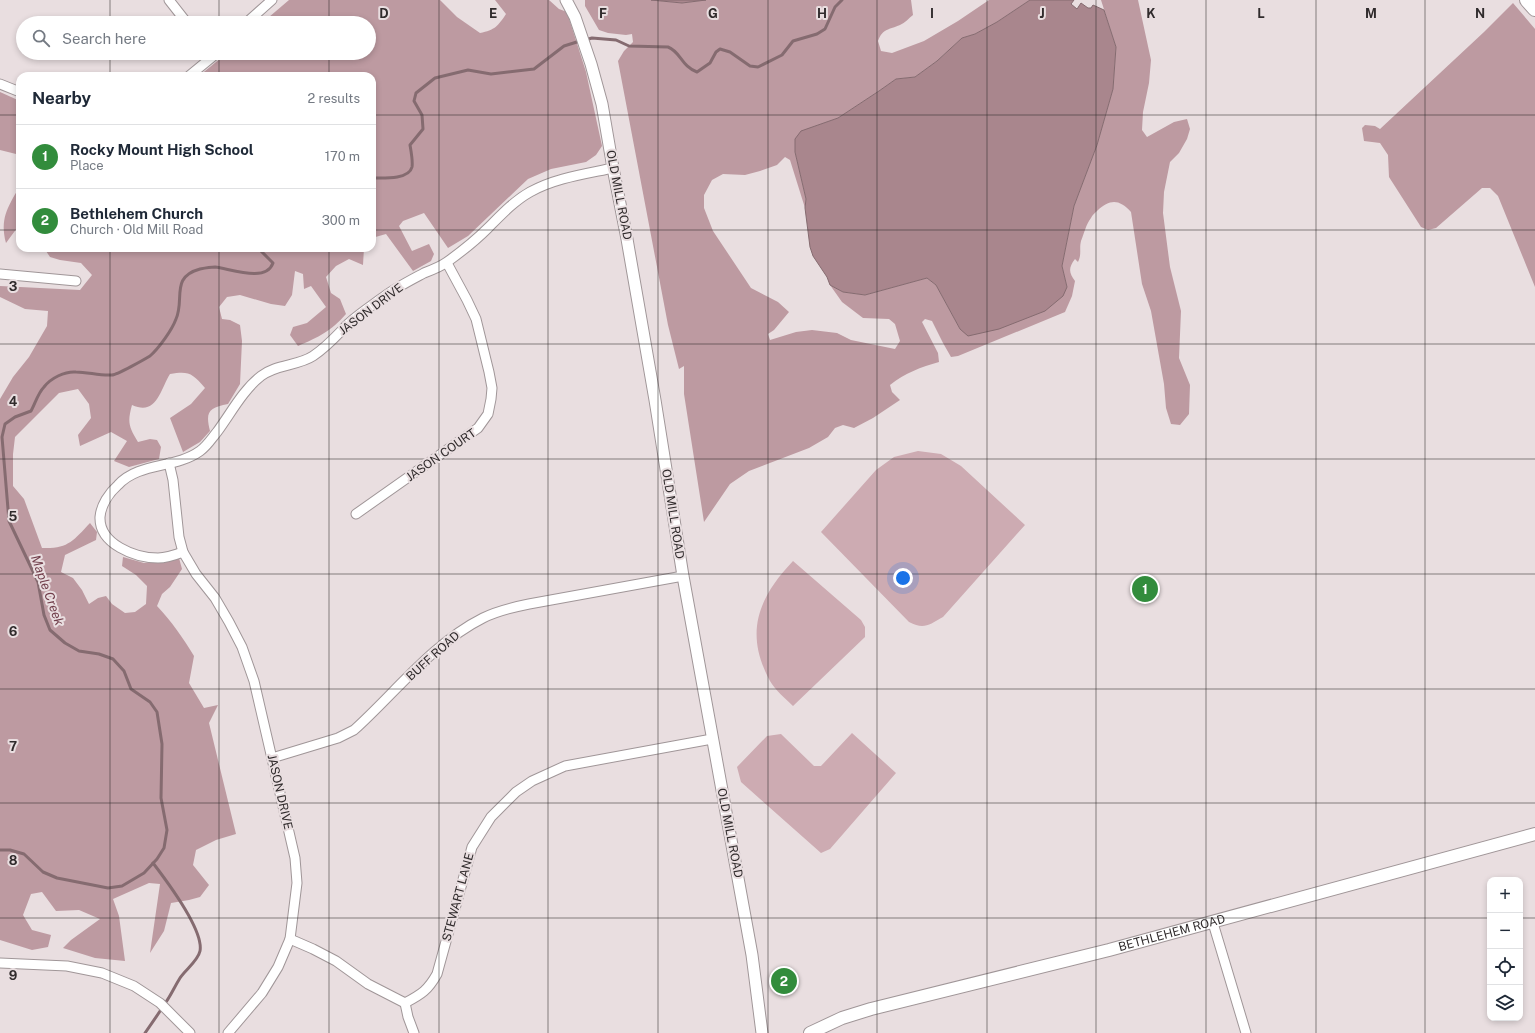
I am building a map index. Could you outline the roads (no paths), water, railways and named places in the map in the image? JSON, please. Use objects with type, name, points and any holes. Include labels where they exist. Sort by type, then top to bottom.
[{"type":"highway","points":[[1527,0],[1535,9]]},
{"type":"main road","name":"BETHLEHEM ROAD","points":[[810,1033],[842,1018],[871,1009],[1213,923],[1535,834]]},
{"type":"street","points":[[169,0],[182,16]]},
{"type":"street","points":[[254,16],[272,0]]},
{"type":"street","name":"OLD MILL ROAD","points":[[566,0],[575,17],[591,64],[602,104],[633,269],[683,576],[752,955],[762,1033]]},
{"type":"street","points":[[194,72],[208,60]]},
{"type":"street","points":[[0,84],[16,90]]},
{"type":"street","name":"JASON DRIVE","points":[[183,552],[171,557],[146,558],[132,554],[108,539],[102,529],[100,517],[102,506],[108,496],[124,479],[133,473],[189,457],[200,451],[211,440],[253,383],[263,375],[274,369],[312,357],[351,322],[383,297],[403,284],[447,262],[486,230],[517,200],[548,184],[613,168]]},
{"type":"street","name":"JASON COURT","points":[[356,514],[478,428],[488,414],[492,388],[481,340],[473,313],[447,262]]},
{"type":"street","points":[[0,274],[76,281]]},
{"type":"street","name":"JASON DRIVE","points":[[170,463],[179,537],[183,552],[196,574],[215,598],[242,647],[254,681],[295,858],[297,883],[290,940],[278,967],[262,993],[228,1033]]},
{"type":"street","name":"BUFF ROAD","points":[[272,758],[338,738],[354,730],[444,643],[467,626],[484,618],[507,609],[529,604],[683,576]]},
{"type":"street","name":"STEWART LANE","points":[[405,1003],[419,996],[430,987],[437,974],[472,847],[491,817],[516,792],[532,780],[565,766],[712,739]]},
{"type":"street","points":[[1213,923],[1246,1033]]},
{"type":"street","points":[[290,940],[313,949],[336,961],[368,984],[405,1003],[414,1033]]},
{"type":"street","points":[[0,963],[67,966],[102,973],[134,986],[160,1003],[190,1033]]},
{"type":"waterway","name":"Maple Creek","points":[[585,40],[592,38],[616,40],[629,46],[668,47],[676,52],[684,63],[697,72],[710,63],[716,52],[720,49],[730,52],[750,66],[758,67],[782,55],[793,41],[817,34],[825,29],[835,7],[842,0]]},
{"type":"waterway","name":"Maple Creek","points":[[376,178],[401,176],[410,171],[412,167],[410,145],[423,129],[422,115],[414,101],[416,93],[435,78],[468,70],[491,74],[534,69],[564,46],[580,41]]},
{"type":"waterway","name":"Maple Creek","points":[[0,850],[10,850],[24,854],[43,872],[57,878],[108,888],[122,886],[144,873],[157,859],[164,848],[167,830],[161,798],[162,744],[157,712],[150,702],[131,689],[124,671],[113,659],[99,654],[79,651],[65,643],[50,630],[44,615],[38,582],[9,521],[2,437],[5,424],[15,417],[31,411],[42,389],[58,376],[72,372],[112,375],[125,370],[150,356],[165,339],[172,328],[178,311],[180,290],[185,277],[200,269],[213,267],[256,274],[263,272],[269,269],[273,263],[262,252]]},
{"type":"waterway","points":[[145,1033],[180,978],[197,958],[200,951],[200,942],[190,918],[175,893],[153,863]]},
{"type":"place","name":"Rocky Mount High School","points":[[1145,589]]},
{"type":"place","name":"Bethlehem Church","points":[[784,981]]}]
